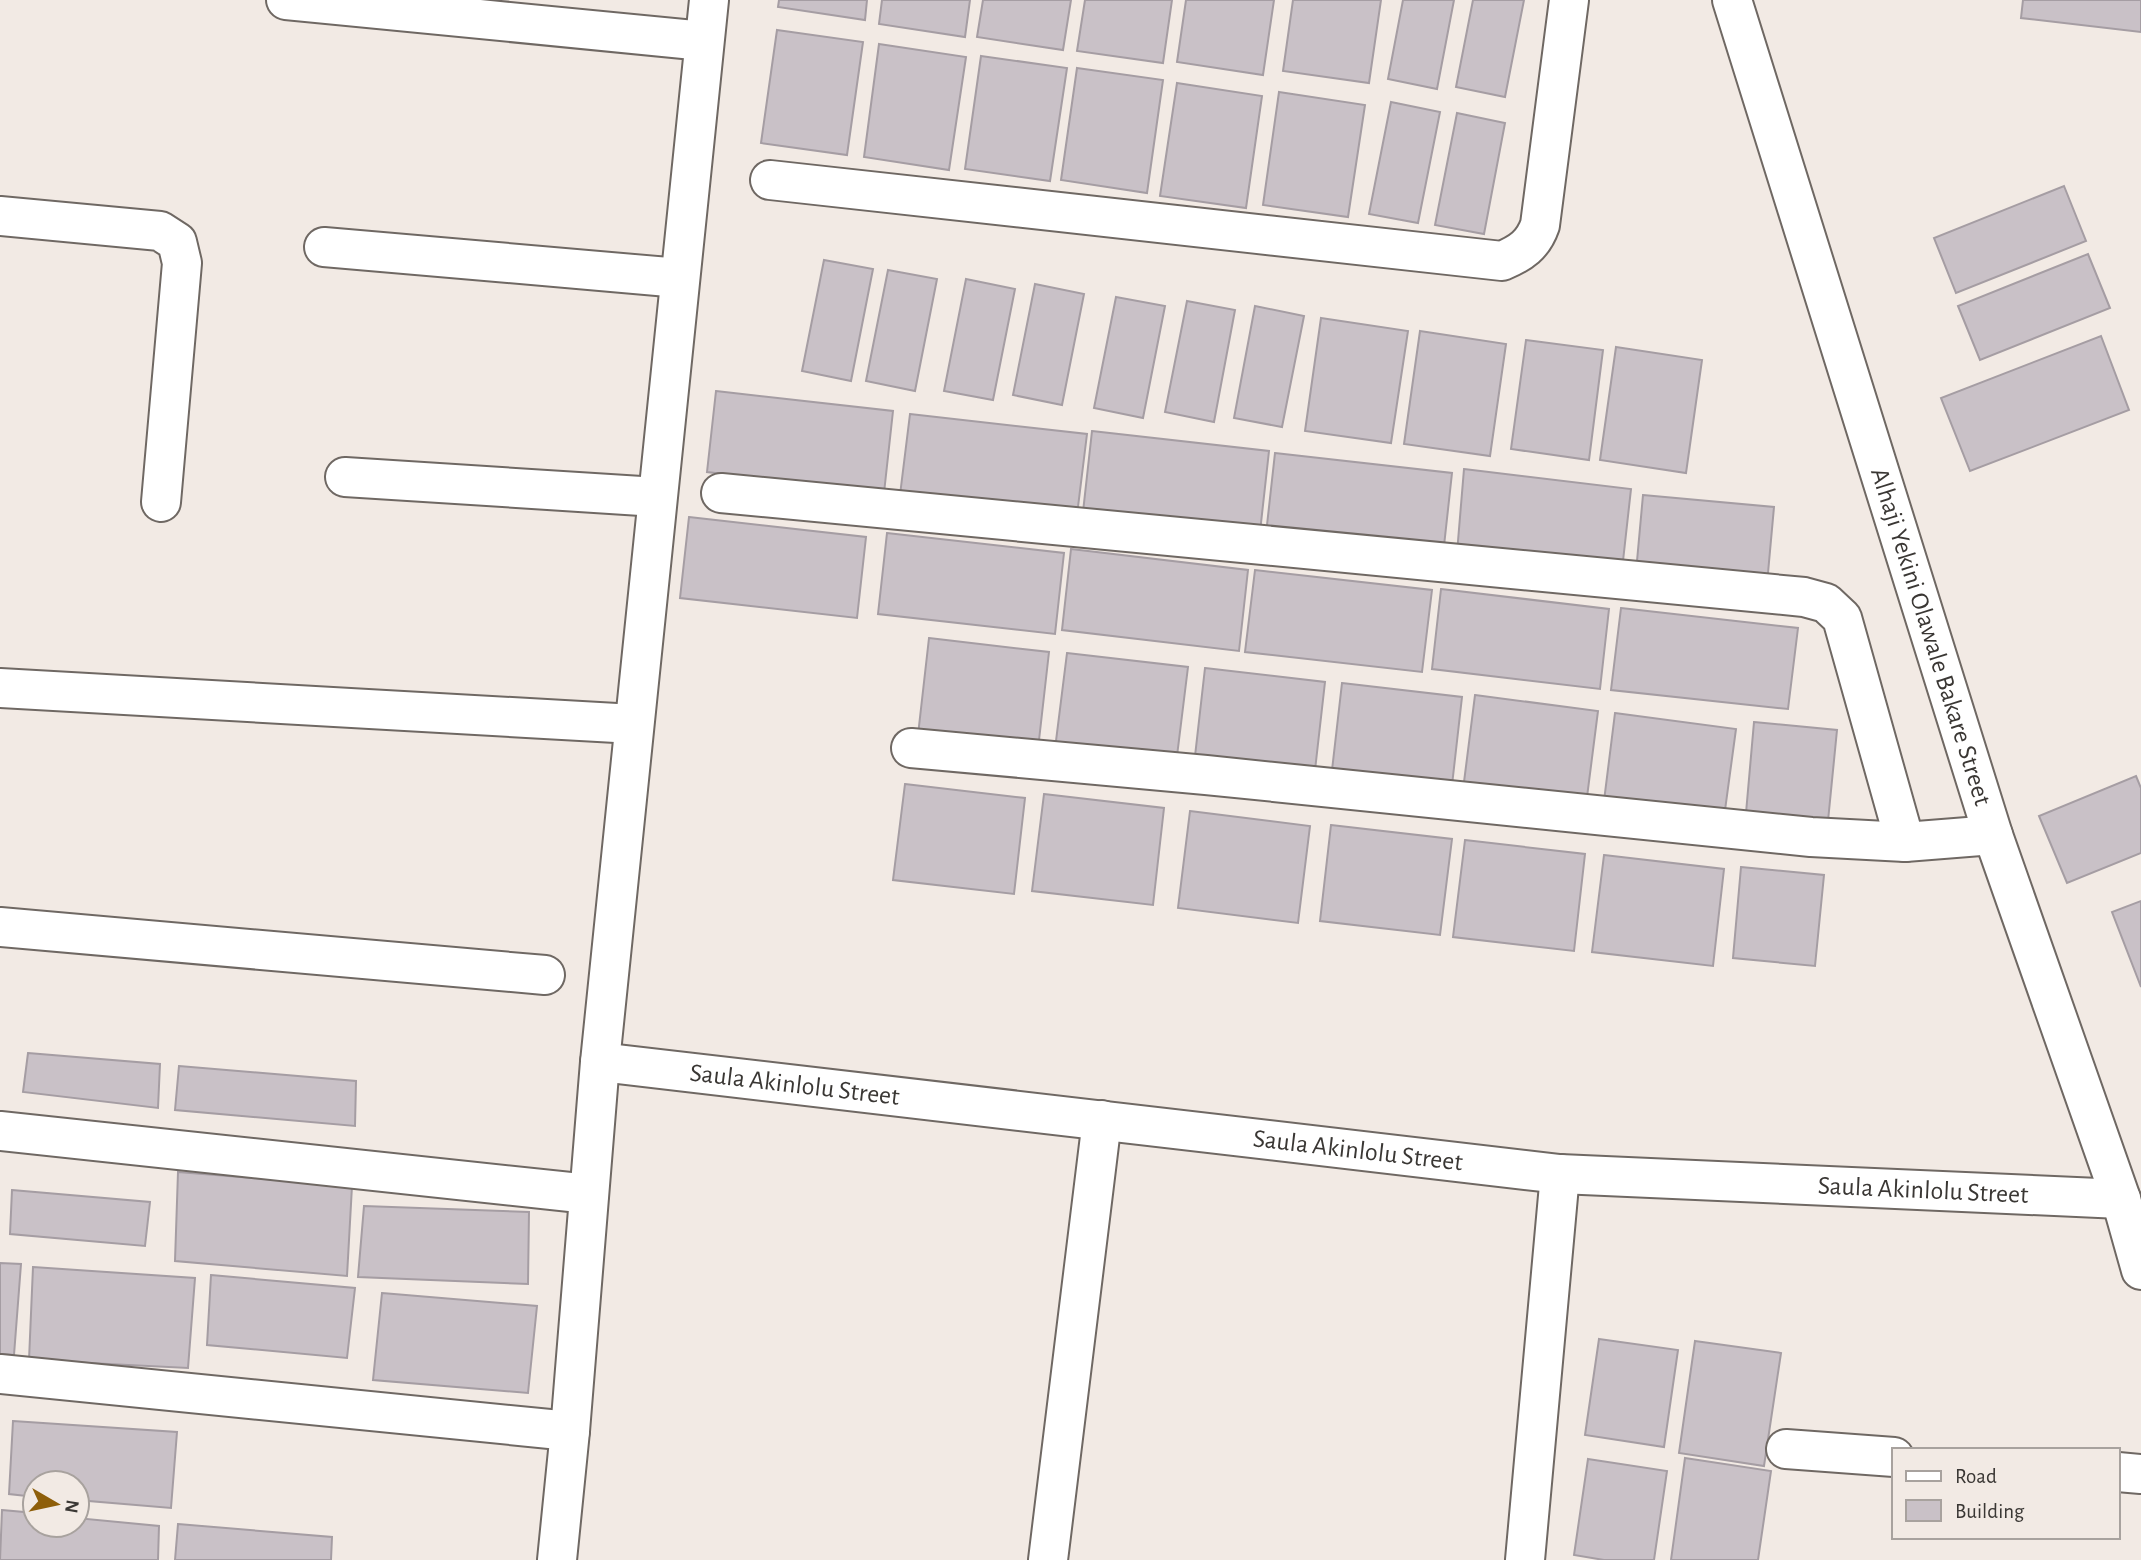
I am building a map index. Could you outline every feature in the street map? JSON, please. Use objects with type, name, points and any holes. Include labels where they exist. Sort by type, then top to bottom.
[{"type":"street","points":[[286,0],[704,41]]},
{"type":"street","points":[[557,1560],[600,1062],[709,0]]},
{"type":"street","points":[[770,180],[1502,261],[1521,253],[1535,239],[1540,225],[1569,0]]},
{"type":"street","name":"Alhaji Yekini Olawale Bakare Street","points":[[1732,0],[1993,835],[2121,1199],[2141,1270]]},
{"type":"street","points":[[0,216],[160,231],[177,242],[182,263],[162,502]]},
{"type":"street","points":[[324,247],[680,278]]},
{"type":"street","points":[[345,477],[657,497]]},
{"type":"street","points":[[721,493],[1790,596],[1826,603],[1842,618],[1905,842]]},
{"type":"street","points":[[0,688],[634,724]]},
{"type":"street","points":[[911,748],[1811,836],[1905,842],[1993,835]]},
{"type":"street","points":[[0,927],[545,975]]},
{"type":"street","name":"Saula Akinlolu Street","points":[[600,1062],[1560,1174],[2121,1199]]},
{"type":"street","points":[[1048,1560],[1102,1120]]},
{"type":"street","points":[[0,1131],[589,1194]]},
{"type":"street","points":[[1525,1560],[1560,1174]]},
{"type":"street","points":[[0,1374],[570,1431]]},
{"type":"street","points":[[1786,1449],[1892,1457]]},
{"type":"street","points":[[2120,1472],[2141,1474]]},
{"type":"building","points":[[779,0],[867,0],[865,20],[778,7]]},
{"type":"building","points":[[882,0],[970,0],[965,37],[879,24]]},
{"type":"building","points":[[983,0],[1071,0],[1063,50],[977,37]]},
{"type":"building","points":[[1085,0],[1172,0],[1163,63],[1077,51]]},
{"type":"building","points":[[1186,0],[1274,0],[1263,75],[1177,62]]},
{"type":"building","points":[[1293,0],[1381,0],[1369,83],[1283,71]]},
{"type":"building","points":[[1403,0],[1454,0],[1437,89],[1388,79]]},
{"type":"building","points":[[1473,0],[1524,0],[1505,97],[1456,87]]},
{"type":"building","points":[[2023,0],[2141,0],[2141,32],[2021,18]]},
{"type":"building","points":[[777,30],[863,42],[847,155],[761,143]]},
{"type":"building","points":[[879,44],[966,57],[949,170],[864,157]]},
{"type":"building","points":[[981,56],[1067,68],[1050,181],[965,169]]},
{"type":"building","points":[[1077,68],[1163,80],[1147,193],[1061,180]]},
{"type":"building","points":[[1177,83],[1262,96],[1246,208],[1160,196]]},
{"type":"building","points":[[1279,92],[1365,105],[1348,217],[1263,205]]},
{"type":"building","points":[[1391,102],[1440,112],[1418,223],[1369,214]]},
{"type":"building","points":[[1457,113],[1505,123],[1484,234],[1435,225]]},
{"type":"building","points":[[2064,186],[2086,241],[1956,293],[1934,238]]},
{"type":"building","points":[[2088,254],[2110,308],[1980,360],[1958,306]]},
{"type":"building","points":[[824,260],[873,269],[851,381],[802,371]]},
{"type":"building","points":[[888,270],[937,279],[915,391],[866,381]]},
{"type":"building","points":[[966,279],[1015,289],[993,400],[944,391]]},
{"type":"building","points":[[1035,284],[1084,294],[1062,405],[1013,395]]},
{"type":"building","points":[[1116,297],[1165,306],[1143,418],[1094,408]]},
{"type":"building","points":[[1187,301],[1235,310],[1214,422],[1165,412]]},
{"type":"building","points":[[1255,306],[1304,316],[1282,427],[1234,418]]},
{"type":"building","points":[[1321,318],[1408,331],[1391,443],[1305,431]]},
{"type":"building","points":[[1420,331],[1506,344],[1490,456],[1404,444]]},
{"type":"building","points":[[2101,336],[2129,410],[1970,471],[1941,398]]},
{"type":"building","points":[[1526,340],[1603,350],[1589,460],[1511,449]]},
{"type":"building","points":[[1616,347],[1702,360],[1686,473],[1600,460]]},
{"type":"building","points":[[716,391],[893,411],[884,493],[707,472]]},
{"type":"building","points":[[910,414],[1087,434],[1077,515],[900,495]]},
{"type":"building","points":[[1092,431],[1269,451],[1260,532],[1083,512]]},
{"type":"building","points":[[1275,453],[1452,473],[1443,555],[1266,534]]},
{"type":"building","points":[[1464,469],[1631,489],[1622,570],[1457,553]]},
{"type":"building","points":[[1643,495],[1774,507],[1767,584],[1636,572]]},
{"type":"building","points":[[689,517],[866,537],[857,618],[680,598]]},
{"type":"building","points":[[887,533],[1064,553],[1055,634],[878,614]]},
{"type":"building","points":[[1071,549],[1248,570],[1239,651],[1062,630]]},
{"type":"building","points":[[1255,570],[1432,590],[1422,672],[1245,652]]},
{"type":"building","points":[[1441,589],[1609,609],[1600,689],[1432,669]]},
{"type":"building","points":[[1621,608],[1798,628],[1788,709],[1611,690]]},
{"type":"building","points":[[929,638],[1049,652],[1038,749],[918,735]]},
{"type":"building","points":[[1067,653],[1188,667],[1176,764],[1055,749]]},
{"type":"building","points":[[1205,668],[1325,682],[1314,779],[1194,765]]},
{"type":"building","points":[[1342,683],[1462,697],[1451,794],[1331,779]]},
{"type":"building","points":[[1475,695],[1598,711],[1586,805],[1463,790]]},
{"type":"building","points":[[1615,713],[1736,729],[1723,825],[1603,809]]},
{"type":"building","points":[[1754,722],[1837,730],[1828,821],[1746,813]]},
{"type":"building","points":[[2136,776],[2141,788],[2141,853],[2067,883],[2039,816]]},
{"type":"building","points":[[905,784],[1025,798],[1014,894],[893,880]]},
{"type":"building","points":[[1044,794],[1164,808],[1153,905],[1032,891]]},
{"type":"building","points":[[1190,811],[1310,826],[1298,923],[1178,908]]},
{"type":"building","points":[[1331,825],[1452,839],[1440,935],[1320,921]]},
{"type":"building","points":[[1465,840],[1585,854],[1574,951],[1453,937]]},
{"type":"building","points":[[1604,855],[1724,869],[1713,966],[1592,952]]},
{"type":"building","points":[[1741,867],[1824,875],[1815,966],[1733,958]]},
{"type":"building","points":[[2141,901],[2141,987],[2112,912]]},
{"type":"building","points":[[28,1053],[160,1064],[158,1108],[23,1092]]},
{"type":"building","points":[[179,1066],[356,1081],[355,1126],[175,1110]]},
{"type":"building","points":[[178,1172],[352,1186],[347,1276],[175,1261]]},
{"type":"building","points":[[12,1190],[150,1202],[145,1246],[10,1234]]},
{"type":"building","points":[[364,1206],[529,1212],[528,1284],[358,1277]]},
{"type":"building","points":[[0,1263],[21,1264],[14,1355],[0,1354]]},
{"type":"building","points":[[33,1267],[195,1278],[188,1368],[29,1360]]},
{"type":"building","points":[[211,1275],[355,1288],[347,1358],[207,1345]]},
{"type":"building","points":[[382,1293],[537,1306],[528,1393],[373,1380]]},
{"type":"building","points":[[1599,1339],[1678,1350],[1664,1447],[1585,1435]]},
{"type":"building","points":[[1695,1341],[1781,1353],[1764,1466],[1679,1453]]},
{"type":"building","points":[[13,1421],[177,1432],[171,1508],[91,1501],[91,1469],[21,1469],[21,1495],[9,1494]]},
{"type":"building","points":[[1685,1458],[1771,1471],[1758,1560],[1671,1560]]},
{"type":"building","points":[[1588,1459],[1667,1471],[1654,1560],[1604,1560],[1574,1555]]},
{"type":"building","points":[[2,1510],[21,1512],[21,1539],[91,1539],[91,1519],[159,1526],[158,1560],[0,1560]]},
{"type":"building","points":[[178,1524],[332,1537],[331,1560],[175,1560]]}]
